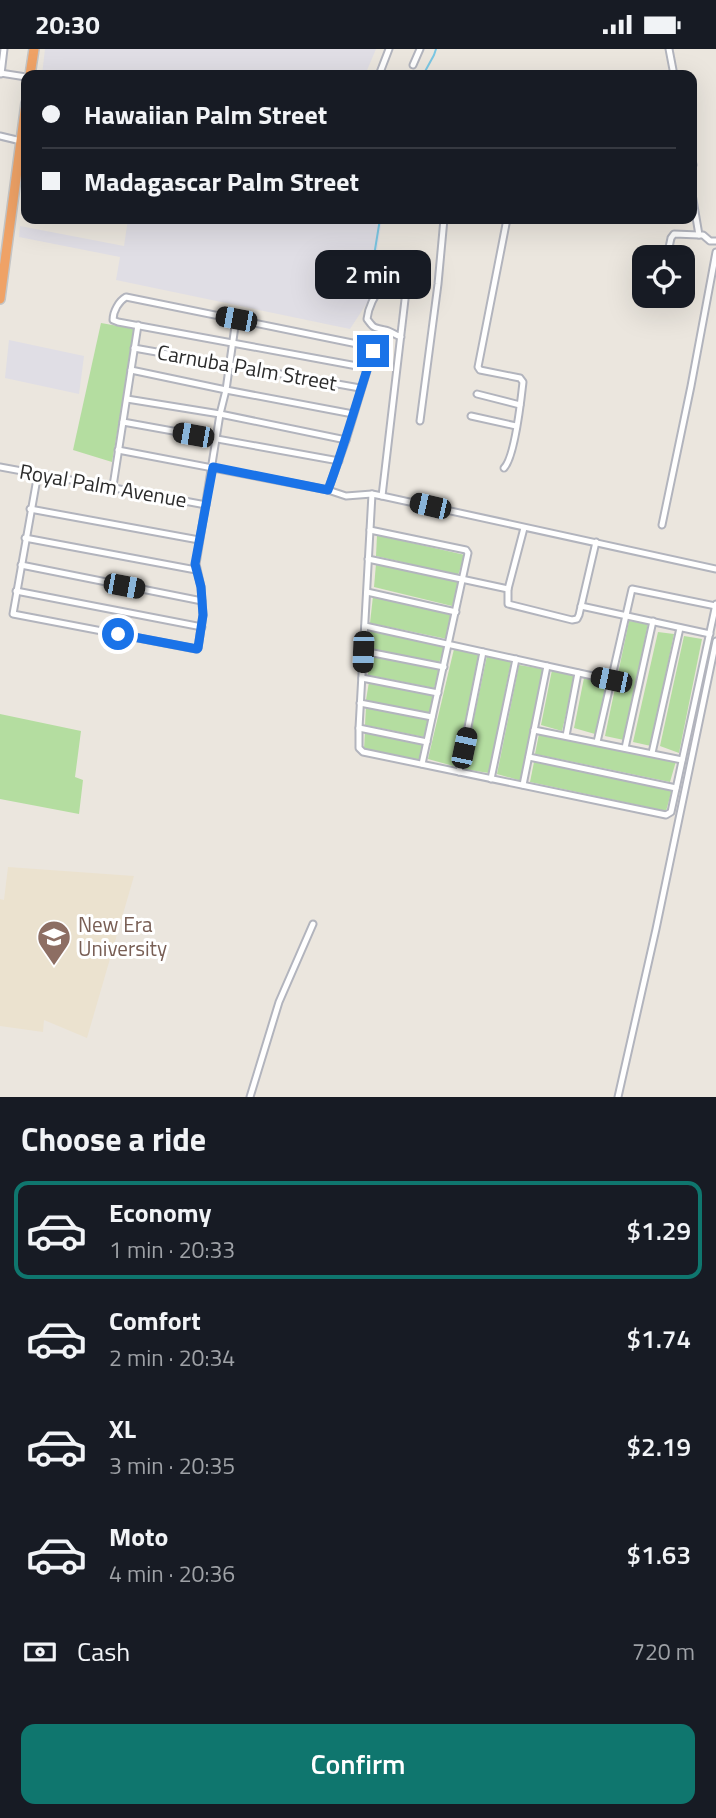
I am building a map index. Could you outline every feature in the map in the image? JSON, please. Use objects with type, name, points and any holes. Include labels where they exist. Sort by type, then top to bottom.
[{"type":"highway","points":[[29,70],[34,49]]},
{"type":"highway","points":[[0,299],[5,222],[21,141]]},
{"type":"street","points":[[4,49],[0,73],[21,75]]},
{"type":"street","points":[[381,70],[389,49]]},
{"type":"street","points":[[413,65],[420,49]]},
{"type":"street","points":[[669,49],[673,70]]},
{"type":"street","points":[[0,136],[21,141]]},
{"type":"street","points":[[697,223],[699,235]]},
{"type":"street","points":[[420,421],[444,224]]},
{"type":"street","points":[[504,468],[509,459],[523,382],[480,370],[478,367],[506,224]]},
{"type":"street","points":[[670,245],[674,234],[703,235],[710,241],[716,241]]},
{"type":"street","points":[[662,525],[716,253]]},
{"type":"street","points":[[382,495],[401,337],[406,291],[402,288],[385,287],[374,299],[367,319],[377,330],[384,329],[401,337]]},
{"type":"street","points":[[328,490],[346,440],[360,388],[368,368],[373,351],[369,346],[126,297],[121,300],[113,316],[113,320],[368,368]]},
{"type":"street","points":[[38,473],[13,614],[197,649],[202,627],[202,601],[195,564],[236,319]]},
{"type":"street","points":[[113,487],[138,325]]},
{"type":"street","name":"Carnuba Palm Street","points":[[134,348],[360,388]]},
{"type":"street","points":[[131,370],[353,414]]},
{"type":"street","points":[[477,394],[520,405]]},
{"type":"street","points":[[127,399],[220,414],[346,440]]},
{"type":"street","points":[[471,416],[516,426]]},
{"type":"street","points":[[123,422],[339,461]]},
{"type":"street","points":[[118,450],[328,490],[346,496],[382,495],[716,569]]},
{"type":"street","name":"Royal Palm Avenue","points":[[0,467],[206,505]]},
{"type":"street","points":[[372,494],[359,748],[363,752],[666,815],[671,812],[716,605],[634,588],[631,591],[597,742]]},
{"type":"street","points":[[30,509],[199,540]]},
{"type":"street","points":[[524,527],[509,589],[508,604],[513,607],[577,619],[596,543]]},
{"type":"street","points":[[370,530],[466,550],[468,553],[422,764]]},
{"type":"street","points":[[25,538],[196,570]]},
{"type":"street","points":[[368,559],[509,589]]},
{"type":"street","points":[[20,565],[202,601]]},
{"type":"street","points":[[16,591],[202,627]]},
{"type":"street","points":[[367,591],[456,612]]},
{"type":"street","points":[[581,606],[710,634]]},
{"type":"street","points":[[625,748],[653,621]]},
{"type":"street","points":[[365,626],[611,680]]},
{"type":"street","points":[[652,753],[680,628]]},
{"type":"street","points":[[618,1097],[661,908],[716,641]]},
{"type":"street","points":[[363,652],[444,667]]},
{"type":"street","points":[[459,772],[483,652]]},
{"type":"street","points":[[491,779],[516,659]]},
{"type":"street","points":[[523,785],[547,666]]},
{"type":"street","points":[[566,736],[578,673]]},
{"type":"street","points":[[362,678],[438,692]]},
{"type":"street","points":[[360,702],[432,717]]},
{"type":"street","points":[[359,728],[427,742]]},
{"type":"street","points":[[534,730],[682,760]]},
{"type":"street","points":[[529,757],[676,788]]},
{"type":"street","points":[[250,1097],[279,1002],[313,924]]},
{"type":"shaded area","points":[[45,49],[376,49],[367,70],[43,70]]},
{"type":"shaded area","points":[[127,224],[381,224],[373,279],[376,289],[350,329],[116,280],[120,257],[19,237],[20,226],[124,246]]},
{"type":"shaded area","points":[[9,340],[84,356],[79,394],[5,378]]},
{"type":"shaded area","name":"New Era University","points":[[8,867],[134,876],[87,1038],[44,1020],[43,1032],[0,1026],[0,899],[4,900]]},
{"type":"green space","points":[[101,323],[135,329],[112,462],[73,450]]},
{"type":"green space","points":[[377,535],[465,555],[458,575],[376,556]]},
{"type":"green space","points":[[376,564],[460,582],[452,606],[374,587]]},
{"type":"green space","points":[[373,596],[451,615],[447,639],[370,623]]},
{"type":"green space","points":[[629,621],[648,624],[624,740],[605,736]]},
{"type":"green space","points":[[370,630],[445,646],[439,663],[369,649]]},
{"type":"green space","points":[[658,632],[674,634],[651,746],[633,742]]},
{"type":"green space","points":[[684,636],[702,639],[679,753],[660,746]]},
{"type":"green space","points":[[454,649],[479,655],[457,767],[428,759]]},
{"type":"green space","points":[[369,656],[440,670],[434,688],[368,675]]},
{"type":"green space","points":[[487,656],[511,662],[489,773],[463,769]]},
{"type":"green space","points":[[519,665],[543,669],[522,781],[497,774]]},
{"type":"green space","points":[[552,670],[575,675],[562,731],[541,725]]},
{"type":"green space","points":[[584,678],[607,682],[595,734],[574,728]]},
{"type":"green space","points":[[369,682],[435,695],[430,714],[366,700]]},
{"type":"green space","points":[[366,707],[429,719],[424,737],[365,725]]},
{"type":"green space","points":[[0,714],[81,731],[75,777],[83,780],[79,814],[0,799]]},
{"type":"green space","points":[[365,732],[423,744],[419,760],[364,749]]},
{"type":"green space","points":[[539,734],[676,761],[670,782],[535,754]]},
{"type":"green space","points":[[534,762],[672,790],[666,811],[530,782]]},
{"type":"waterway","points":[[426,70],[436,49]]},
{"type":"waterway","points":[[373,288],[371,274],[379,224]]},
{"type":"place","name":"New Era University","points":[[54,967]]},
{"type":"route","points":[[118,634],[198,648],[203,615],[201,587],[195,564],[213,467],[328,490],[373,351]]}]
